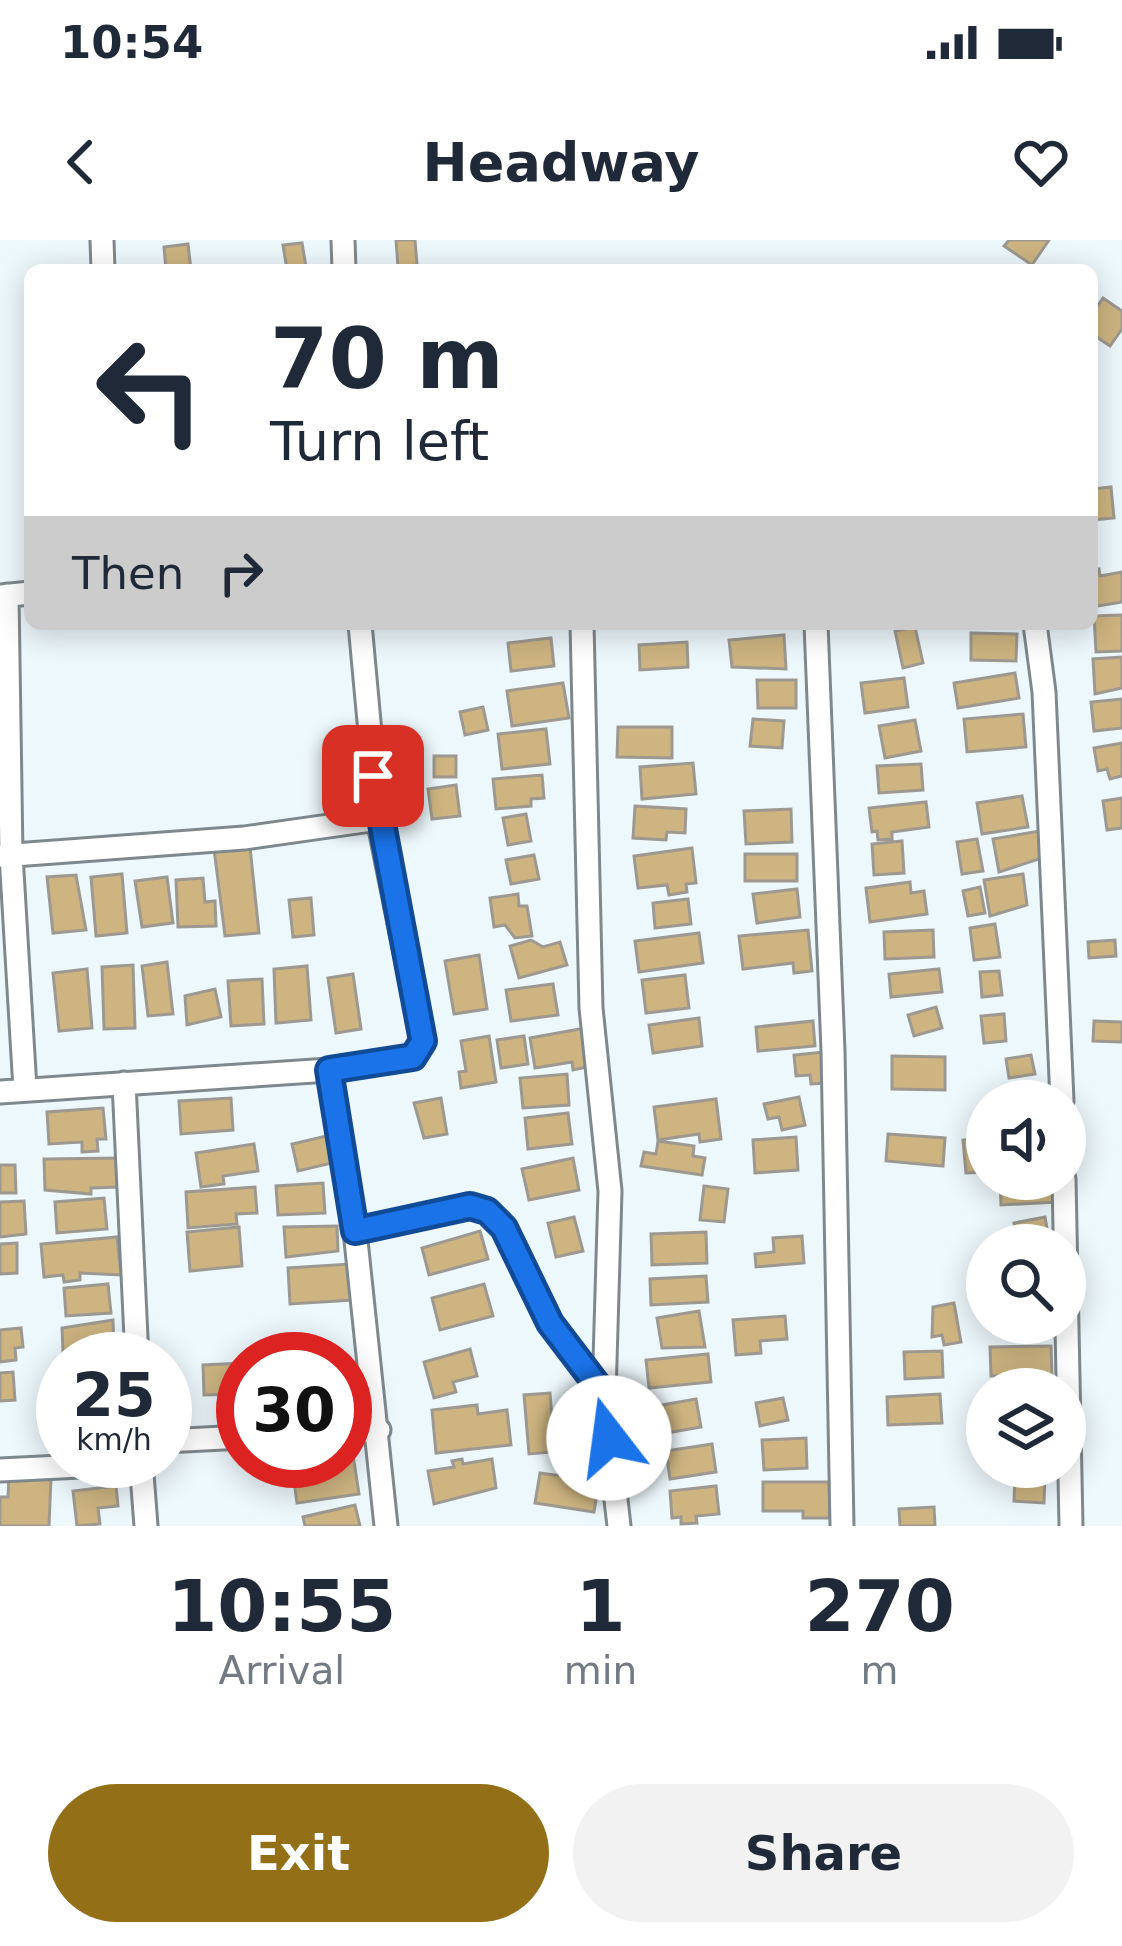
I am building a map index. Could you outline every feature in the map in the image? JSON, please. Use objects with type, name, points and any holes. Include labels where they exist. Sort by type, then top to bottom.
[{"type":"street","points":[[3,596],[6,855],[25,1089]]},
{"type":"street","points":[[0,1092],[329,1070],[413,1057],[423,1041],[378,819],[362,630]]},
{"type":"street","points":[[582,630],[591,1008],[610,1191],[604,1394],[619,1526]]},
{"type":"street","points":[[816,630],[833,1051],[842,1526]]},
{"type":"street","points":[[1036,630],[1045,713],[1061,1080]]},
{"type":"street","points":[[6,855],[244,838],[378,819]]},
{"type":"street","points":[[329,1070],[355,1231],[386,1526]]},
{"type":"street","points":[[124,1083],[136,1332]]},
{"type":"street","points":[[1064,1200],[1071,1526]]},
{"type":"street","points":[[355,1231],[470,1206],[487,1211],[504,1228],[571,1356],[604,1394]]},
{"type":"street","points":[[372,1430],[379,1430]]},
{"type":"street","points":[[0,1471],[36,1469]]},
{"type":"street","points":[[143,1488],[146,1526]]},
{"type":"building","points":[[396,240],[415,240],[417,264],[398,264]]},
{"type":"building","points":[[1009,240],[1049,240],[1033,264],[1004,246]]},
{"type":"building","points":[[302,243],[306,264],[286,264],[283,245]]},
{"type":"building","points":[[188,244],[190,264],[165,264],[164,247]]},
{"type":"building","points":[[1103,298],[1122,311],[1122,329],[1110,346],[1098,338],[1098,305]]},
{"type":"building","points":[[1111,487],[1114,518],[1098,519],[1098,488]]},
{"type":"building","points":[[1098,569],[1100,576],[1122,572],[1122,602],[1098,606]]},
{"type":"building","points":[[1122,615],[1122,651],[1096,652],[1098,616]]},
{"type":"building","points":[[916,630],[923,663],[903,668],[895,631]]},
{"type":"building","points":[[971,633],[1017,634],[1016,661],[971,660]]},
{"type":"building","points":[[784,635],[786,669],[732,667],[729,640]]},
{"type":"building","points":[[551,638],[554,666],[511,671],[508,643]]},
{"type":"building","points":[[687,642],[688,667],[640,670],[639,645]]},
{"type":"building","points":[[1122,657],[1122,688],[1095,694],[1093,659]]},
{"type":"building","points":[[1015,673],[1019,698],[958,708],[954,683]]},
{"type":"building","points":[[904,678],[908,707],[865,713],[861,683]]},
{"type":"building","points":[[757,680],[796,680],[796,708],[758,708]]},
{"type":"building","points":[[563,683],[569,718],[512,726],[507,691]]},
{"type":"building","points":[[1122,699],[1122,728],[1094,731],[1091,702]]},
{"type":"building","points":[[483,707],[488,730],[465,735],[460,712]]},
{"type":"building","points":[[1023,714],[1026,747],[967,752],[964,719]]},
{"type":"building","points":[[753,719],[784,721],[782,748],[750,746]]},
{"type":"building","points":[[915,720],[921,751],[885,758],[879,726]]},
{"type":"building","points":[[618,727],[672,727],[672,758],[617,757]]},
{"type":"building","points":[[546,729],[550,764],[502,769],[498,734]]},
{"type":"building","points":[[1122,743],[1122,776],[1110,779],[1107,769],[1098,771],[1094,748]]},
{"type":"building","points":[[434,756],[456,756],[456,777],[434,777]]},
{"type":"building","points":[[693,763],[696,794],[642,799],[640,767]]},
{"type":"building","points":[[921,764],[923,790],[879,793],[877,766]]},
{"type":"building","points":[[542,775],[544,798],[531,799],[531,806],[496,809],[493,779]]},
{"type":"building","points":[[456,785],[460,816],[432,819],[428,789]]},
{"type":"building","points":[[1022,796],[1028,827],[982,834],[977,803]]},
{"type":"building","points":[[1122,798],[1122,828],[1107,830],[1103,801]]},
{"type":"building","points":[[926,802],[929,827],[892,832],[892,839],[878,840],[877,831],[872,832],[869,808]]},
{"type":"building","points":[[635,806],[686,809],[685,833],[667,832],[666,840],[633,838]]},
{"type":"building","points":[[791,809],[792,842],[746,844],[744,811]]},
{"type":"building","points":[[526,814],[531,841],[508,845],[503,818]]},
{"type":"building","points":[[1040,831],[1045,857],[999,872],[993,839]]},
{"type":"building","points":[[977,839],[983,871],[962,874],[957,842]]},
{"type":"building","points":[[902,841],[904,873],[874,875],[872,844]]},
{"type":"building","points":[[250,847],[259,933],[225,936],[214,849]]},
{"type":"building","points":[[692,848],[696,883],[686,884],[687,892],[669,895],[667,885],[638,888],[634,856]]},
{"type":"building","points":[[745,854],[797,854],[797,881],[745,881]]},
{"type":"building","points":[[534,855],[539,879],[511,884],[506,860]]},
{"type":"building","points":[[122,874],[127,933],[96,936],[91,877]]},
{"type":"building","points":[[1023,874],[1027,905],[990,916],[984,880]]},
{"type":"building","points":[[76,875],[86,930],[53,933],[47,877]]},
{"type":"building","points":[[167,877],[173,923],[142,927],[135,881]]},
{"type":"building","points":[[203,878],[205,902],[215,901],[216,926],[178,927],[176,880]]},
{"type":"building","points":[[910,882],[911,893],[924,891],[927,914],[870,922],[866,888]]},
{"type":"building","points":[[980,887],[985,913],[968,916],[963,891]]},
{"type":"building","points":[[797,889],[800,917],[757,923],[753,894]]},
{"type":"building","points":[[518,894],[519,906],[527,906],[532,936],[515,938],[505,925],[494,927],[490,898]]},
{"type":"building","points":[[311,898],[314,935],[293,937],[289,900]]},
{"type":"building","points":[[688,899],[691,924],[655,928],[653,903]]},
{"type":"building","points":[[995,924],[1000,957],[974,960],[970,928]]},
{"type":"building","points":[[808,930],[812,971],[794,973],[793,963],[743,969],[739,936]]},
{"type":"building","points":[[933,930],[934,957],[885,959],[884,932]]},
{"type":"building","points":[[699,933],[703,963],[639,972],[635,941]]},
{"type":"building","points":[[531,940],[543,947],[560,942],[567,965],[519,978],[510,946]]},
{"type":"building","points":[[1115,940],[1116,956],[1089,958],[1088,942]]},
{"type":"building","points":[[479,955],[487,1009],[454,1014],[445,961]]},
{"type":"building","points":[[167,962],[173,1014],[148,1016],[142,966]]},
{"type":"building","points":[[133,965],[135,1028],[104,1029],[102,967]]},
{"type":"building","points":[[307,966],[311,1020],[276,1023],[274,969]]},
{"type":"building","points":[[87,969],[92,1028],[59,1031],[53,973]]},
{"type":"building","points":[[939,969],[942,992],[891,997],[889,974]]},
{"type":"building","points":[[999,971],[1002,995],[982,997],[980,972]]},
{"type":"building","points":[[353,974],[361,1029],[336,1033],[328,978]]},
{"type":"building","points":[[685,975],[689,1008],[646,1013],[642,980]]},
{"type":"building","points":[[262,979],[264,1024],[231,1026],[228,981]]},
{"type":"building","points":[[553,984],[558,1015],[511,1021],[506,990]]},
{"type":"building","points":[[215,989],[221,1017],[187,1025],[185,996]]},
{"type":"building","points":[[936,1007],[942,1028],[914,1036],[908,1015]]},
{"type":"building","points":[[1004,1014],[1006,1041],[984,1043],[981,1016]]},
{"type":"building","points":[[699,1018],[702,1046],[653,1053],[649,1025]]},
{"type":"building","points":[[813,1021],[815,1046],[758,1051],[756,1027]]},
{"type":"building","points":[[1094,1021],[1122,1022],[1122,1042],[1093,1041]]},
{"type":"building","points":[[585,1028],[591,1066],[573,1070],[572,1062],[535,1068],[530,1038]]},
{"type":"building","points":[[489,1036],[496,1082],[461,1088],[459,1072],[466,1071],[461,1041]]},
{"type":"building","points":[[524,1036],[528,1064],[501,1068],[497,1040]]},
{"type":"building","points":[[825,1052],[827,1083],[811,1084],[810,1075],[796,1076],[794,1055]]},
{"type":"building","points":[[1031,1055],[1035,1074],[1009,1078],[1006,1059]]},
{"type":"building","points":[[892,1056],[945,1057],[945,1090],[892,1089]]},
{"type":"building","points":[[567,1074],[569,1105],[523,1108],[520,1078]]},
{"type":"building","points":[[799,1097],[805,1125],[782,1130],[779,1117],[768,1119],[764,1104]]},
{"type":"building","points":[[231,1098],[233,1130],[181,1134],[179,1101]]},
{"type":"building","points":[[441,1098],[447,1134],[424,1138],[414,1103]]},
{"type":"building","points":[[716,1099],[721,1139],[700,1142],[699,1134],[658,1140],[654,1107]]},
{"type":"building","points":[[103,1108],[106,1139],[97,1139],[98,1151],[82,1152],[82,1142],[49,1144],[47,1112]]},
{"type":"building","points":[[568,1113],[572,1144],[528,1149],[525,1118]]},
{"type":"building","points":[[888,1134],[945,1138],[943,1166],[886,1161]]},
{"type":"building","points":[[326,1136],[332,1163],[298,1171],[292,1144]]},
{"type":"building","points":[[796,1137],[798,1170],[755,1173],[753,1140]]},
{"type":"building","points":[[658,1141],[694,1146],[693,1156],[705,1158],[702,1175],[641,1166],[644,1152],[656,1154]]},
{"type":"building","points":[[254,1144],[258,1171],[223,1176],[224,1184],[201,1187],[196,1153]]},
{"type":"building","points":[[119,1158],[120,1187],[91,1188],[91,1194],[45,1190],[44,1159]]},
{"type":"building","points":[[573,1158],[579,1190],[529,1200],[522,1169]]},
{"type":"building","points":[[0,1165],[15,1165],[16,1193],[0,1193]]},
{"type":"building","points":[[323,1183],[325,1213],[278,1215],[276,1186]]},
{"type":"building","points":[[704,1186],[728,1189],[724,1222],[700,1220]]},
{"type":"building","points":[[255,1187],[257,1213],[236,1214],[237,1224],[188,1228],[186,1192]]},
{"type":"building","points":[[104,1198],[107,1229],[57,1233],[55,1202]]},
{"type":"building","points":[[1001,1200],[1057,1200],[1057,1202],[1001,1205]]},
{"type":"building","points":[[24,1201],[26,1234],[0,1237],[0,1202]]},
{"type":"building","points":[[574,1217],[583,1251],[556,1257],[548,1223]]},
{"type":"building","points":[[1045,1217],[1046,1224],[1014,1224]]},
{"type":"building","points":[[337,1226],[338,1251],[286,1257],[284,1227]]},
{"type":"building","points":[[239,1227],[242,1266],[190,1271],[187,1232]]},
{"type":"building","points":[[480,1231],[488,1259],[429,1275],[422,1248]]},
{"type":"building","points":[[706,1232],[707,1263],[652,1265],[651,1234]]},
{"type":"building","points":[[802,1236],[804,1263],[756,1267],[755,1254],[774,1252],[773,1238]]},
{"type":"building","points":[[117,1237],[121,1275],[80,1273],[80,1280],[64,1282],[63,1275],[44,1277],[41,1244]]},
{"type":"building","points":[[17,1243],[17,1273],[0,1274],[0,1244]]},
{"type":"building","points":[[350,1264],[353,1300],[290,1304],[288,1268]]},
{"type":"building","points":[[706,1276],[708,1302],[651,1305],[650,1279]]},
{"type":"building","points":[[108,1284],[111,1313],[66,1316],[64,1288]]},
{"type":"building","points":[[484,1284],[493,1316],[440,1330],[432,1298]]},
{"type":"building","points":[[954,1303],[961,1342],[944,1345],[942,1335],[932,1337],[933,1307]]},
{"type":"building","points":[[699,1311],[705,1347],[662,1348],[657,1318]]},
{"type":"building","points":[[785,1316],[787,1339],[760,1341],[761,1353],[736,1355],[733,1320]]},
{"type":"building","points":[[113,1320],[113,1332],[62,1332],[62,1328]]},
{"type":"building","points":[[21,1328],[23,1347],[15,1348],[16,1360],[0,1362],[0,1330]]},
{"type":"building","points":[[1051,1346],[1052,1368],[991,1368],[990,1347]]},
{"type":"building","points":[[470,1349],[477,1376],[453,1382],[456,1392],[434,1398],[424,1362]]},
{"type":"building","points":[[942,1351],[943,1377],[905,1379],[904,1352]]},
{"type":"building","points":[[708,1354],[711,1382],[649,1388],[646,1360]]},
{"type":"building","points":[[216,1364],[216,1395],[204,1395],[203,1365]]},
{"type":"building","points":[[13,1372],[15,1400],[0,1401],[0,1373]]},
{"type":"building","points":[[550,1393],[552,1418],[596,1414],[599,1448],[529,1454],[524,1395]]},
{"type":"building","points":[[940,1394],[942,1423],[888,1425],[887,1397]]},
{"type":"building","points":[[783,1398],[788,1420],[760,1426],[756,1403]]},
{"type":"building","points":[[696,1399],[701,1427],[661,1434],[656,1406]]},
{"type":"building","points":[[477,1405],[478,1414],[507,1410],[511,1445],[436,1453],[432,1410]]},
{"type":"building","points":[[806,1438],[807,1468],[764,1470],[762,1440]]},
{"type":"building","points":[[712,1444],[716,1472],[670,1479],[666,1451]]},
{"type":"building","points":[[462,1459],[463,1464],[492,1459],[496,1488],[434,1504],[428,1471],[454,1467],[452,1461]]},
{"type":"building","points":[[540,1473],[599,1481],[594,1512],[535,1503]]},
{"type":"building","points":[[9,1476],[36,1477],[36,1488],[51,1488],[49,1526],[0,1526],[0,1497],[8,1497]]},
{"type":"building","points":[[763,1482],[829,1482],[830,1518],[803,1518],[803,1511],[763,1511]]},
{"type":"building","points":[[716,1486],[719,1514],[696,1516],[697,1523],[681,1524],[681,1517],[672,1518],[670,1491]]},
{"type":"building","points":[[116,1488],[118,1506],[98,1508],[100,1524],[77,1526],[73,1491]]},
{"type":"building","points":[[295,1488],[358,1488],[359,1494],[297,1503]]},
{"type":"building","points":[[1014,1488],[1045,1488],[1044,1503],[1014,1501]]},
{"type":"building","points":[[355,1505],[360,1526],[305,1526],[303,1517]]},
{"type":"building","points":[[934,1507],[935,1526],[900,1526],[899,1509]]},
{"type":"route","points":[[373,776],[423,1041],[413,1057],[329,1070],[355,1231],[470,1206],[487,1211],[504,1228],[571,1356],[604,1394],[609,1438]]}]
